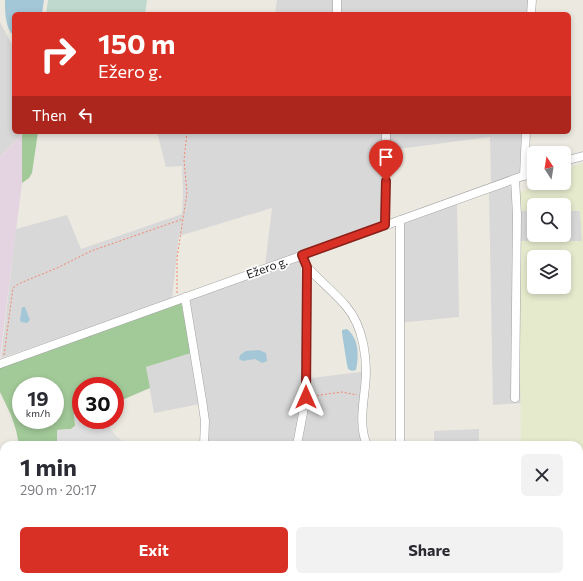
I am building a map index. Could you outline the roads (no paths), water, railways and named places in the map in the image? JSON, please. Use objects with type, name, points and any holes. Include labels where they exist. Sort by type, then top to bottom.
[{"type":"street","points":[[336,12],[337,0]]},
{"type":"street","points":[[532,0],[532,12]]},
{"type":"street","points":[[385,225],[386,134]]},
{"type":"street","points":[[524,176],[526,134]]},
{"type":"street","points":[[571,160],[583,156]]},
{"type":"street","name":"Ežero g.","points":[[3,363],[527,175]]},
{"type":"street","points":[[515,179],[517,215],[515,398]]},
{"type":"street","points":[[400,220],[400,441]]},
{"type":"street","points":[[302,255],[307,267],[346,306],[357,323],[365,356],[366,377],[362,415],[366,441]]},
{"type":"street","points":[[298,441],[306,397],[307,267]]},
{"type":"street","points":[[181,298],[202,400],[205,426],[204,441]]},
{"type":"water","points":[[5,0],[44,0],[42,12],[12,12],[12,34],[7,24],[5,15]]},
{"type":"water","points":[[22,307],[25,307],[30,320],[27,323],[21,322],[20,320]]},
{"type":"water","points":[[347,329],[356,342],[358,353],[356,370],[352,371],[348,369],[342,333],[342,330]]},
{"type":"water","points":[[259,350],[266,353],[267,361],[262,363],[255,359],[243,361],[239,359],[240,355],[246,351]]}]
